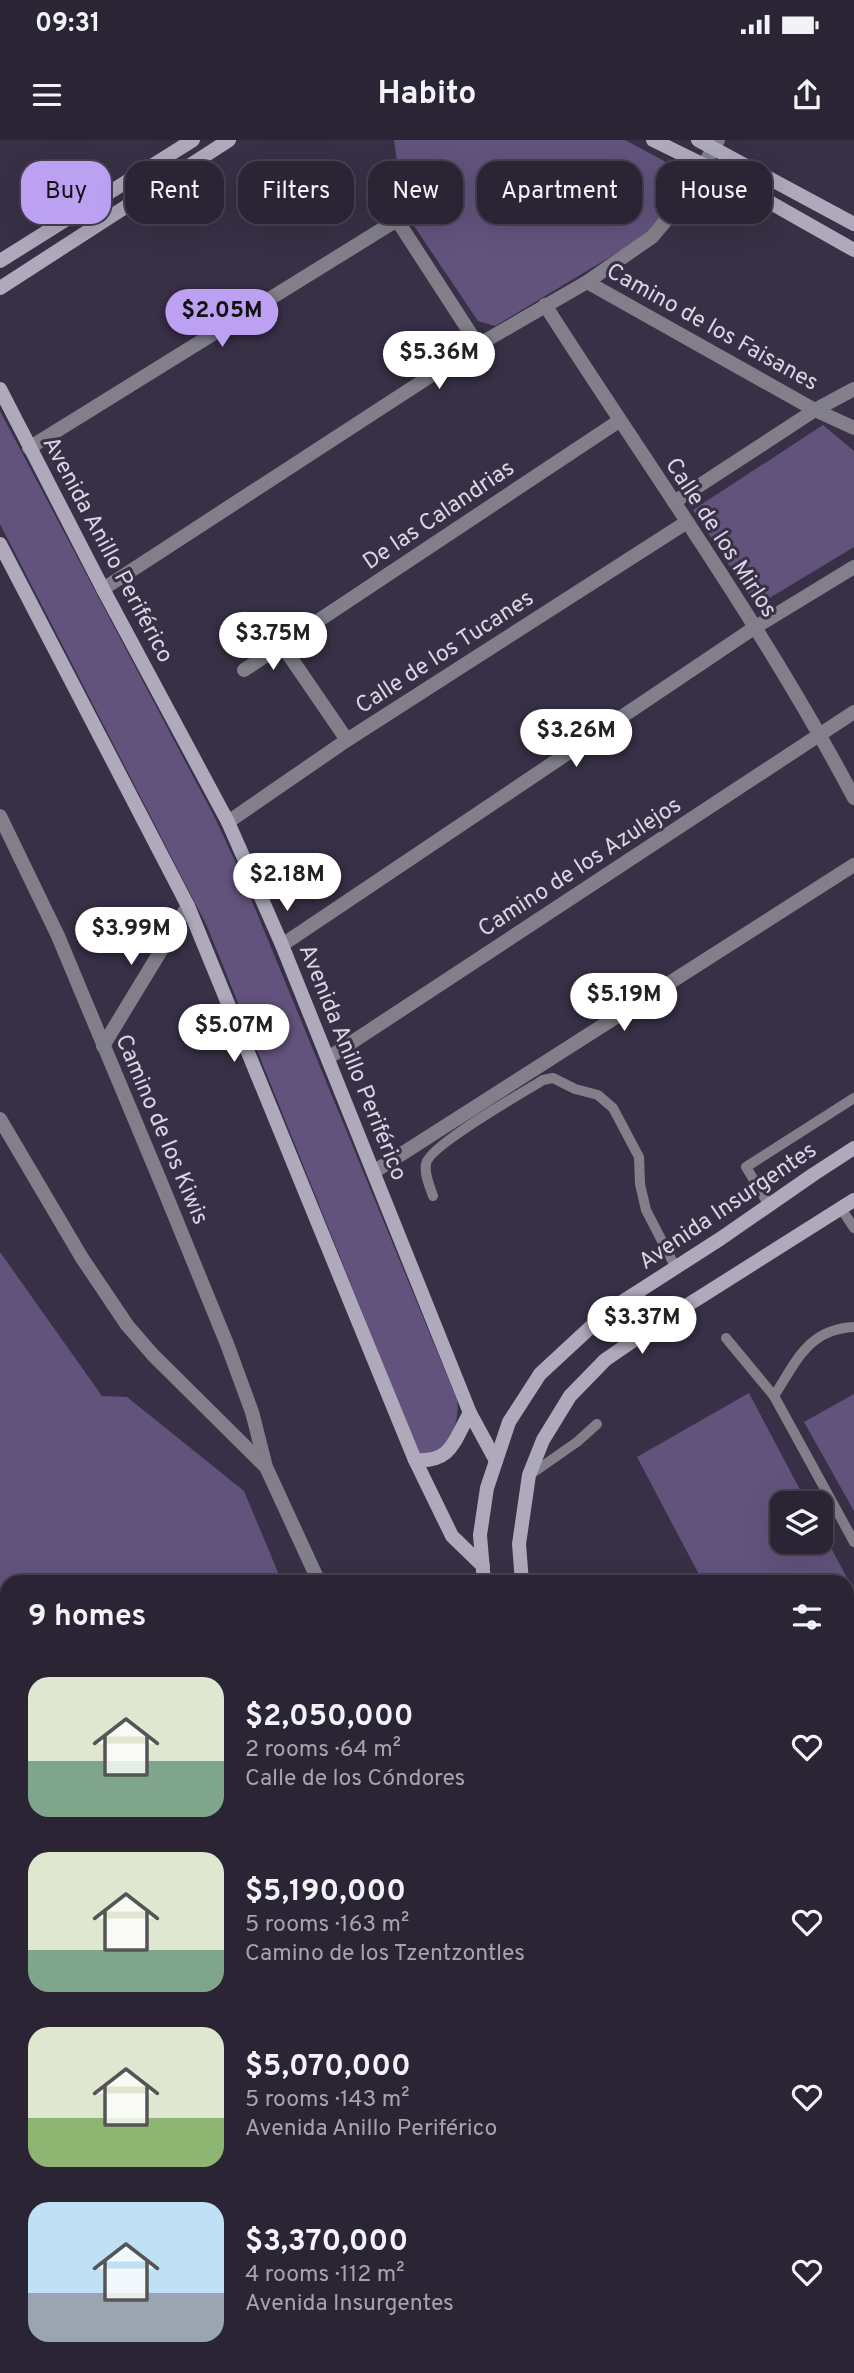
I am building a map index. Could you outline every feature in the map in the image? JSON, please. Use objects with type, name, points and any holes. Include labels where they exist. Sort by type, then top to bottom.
[{"type":"street","points":[[0,261],[193,140]]},
{"type":"street","points":[[0,288],[229,140]]},
{"type":"street","points":[[653,140],[696,161]]},
{"type":"street","points":[[698,140],[715,144],[854,224]]},
{"type":"street","points":[[706,161],[715,144]]},
{"type":"street","points":[[772,204],[854,250]]},
{"type":"street","points":[[29,448],[397,220],[478,345]]},
{"type":"street","points":[[103,589],[478,345],[587,282],[652,237],[663,224]]},
{"type":"street","name":"Camino de los Faisanes","points":[[587,282],[815,410],[854,428]]},
{"type":"street","name":"Calle de los Mirlos","points":[[545,305],[821,734],[854,799]]},
{"type":"street","name":"Avenida Anillo Periférico","points":[[0,389],[228,822],[375,1171],[470,1413],[496,1461]]},
{"type":"street","points":[[674,502],[815,410],[854,389]]},
{"type":"street","name":"De las Calandrias","points":[[244,670],[619,421]]},
{"type":"street","name":"Calle de los Tucanes","points":[[228,822],[347,740],[687,522]]},
{"type":"street","points":[[0,544],[188,906],[415,1460],[452,1536],[483,1566]]},
{"type":"street","points":[[282,945],[754,628],[854,566]]},
{"type":"street","points":[[282,645],[347,740]]},
{"type":"street","name":"Camino de los Azulejos","points":[[328,1058],[854,712]]},
{"type":"street","name":"Camino de los Kiwis","points":[[0,816],[58,936],[227,1344],[252,1412],[266,1467],[316,1575]]},
{"type":"street","points":[[375,1171],[854,865]]},
{"type":"street","points":[[103,1046],[188,906]]},
{"type":"street","name":"Camino de los Kiwis","points":[[0,1119],[82,1258],[127,1325],[153,1355],[266,1467]]},
{"type":"street","name":"Avenida Insurgentes","points":[[484,1575],[480,1535],[482,1511],[496,1461],[509,1422],[540,1374],[607,1311],[676,1268],[854,1148]]},
{"type":"street","points":[[521,1575],[519,1544],[529,1475],[543,1440],[570,1396],[605,1360],[854,1200]]},
{"type":"street","points":[[415,1460],[435,1459],[449,1451],[470,1413]]},
{"type":"lane","points":[[433,1196],[426,1168],[428,1159],[434,1152],[478,1120],[543,1080],[553,1078],[575,1089],[598,1095],[613,1108],[639,1157],[640,1184],[646,1210],[676,1268]]},
{"type":"lane","points":[[769,1205],[746,1167],[854,1098]]},
{"type":"lane","points":[[840,1207],[854,1228]]},
{"type":"lane","points":[[774,1396],[799,1353],[813,1340],[830,1331],[854,1327]]},
{"type":"lane","points":[[726,1338],[774,1396],[854,1542]]},
{"type":"lane","points":[[529,1475],[577,1442],[597,1424]]},
{"type":"shaded area","points":[[394,140],[625,140],[664,161],[656,161],[656,224],[635,242],[495,326],[478,321],[413,224],[463,224],[463,161],[397,161]]},
{"type":"shaded area","points":[[0,411],[214,816],[240,872],[457,1400],[454,1429],[450,1438],[437,1452],[419,1453],[207,926],[0,524]]},
{"type":"shaded area","points":[[823,425],[854,451],[854,547],[756,606],[693,510]]},
{"type":"shaded area","points":[[0,1252],[102,1396],[127,1397],[244,1491],[279,1575],[0,1575]]},
{"type":"shaded area","points":[[749,1393],[801,1491],[770,1491],[770,1554],[833,1554],[833,1552],[845,1575],[699,1575],[637,1457]]},
{"type":"shaded area","points":[[854,1394],[854,1511],[804,1422]]}]
